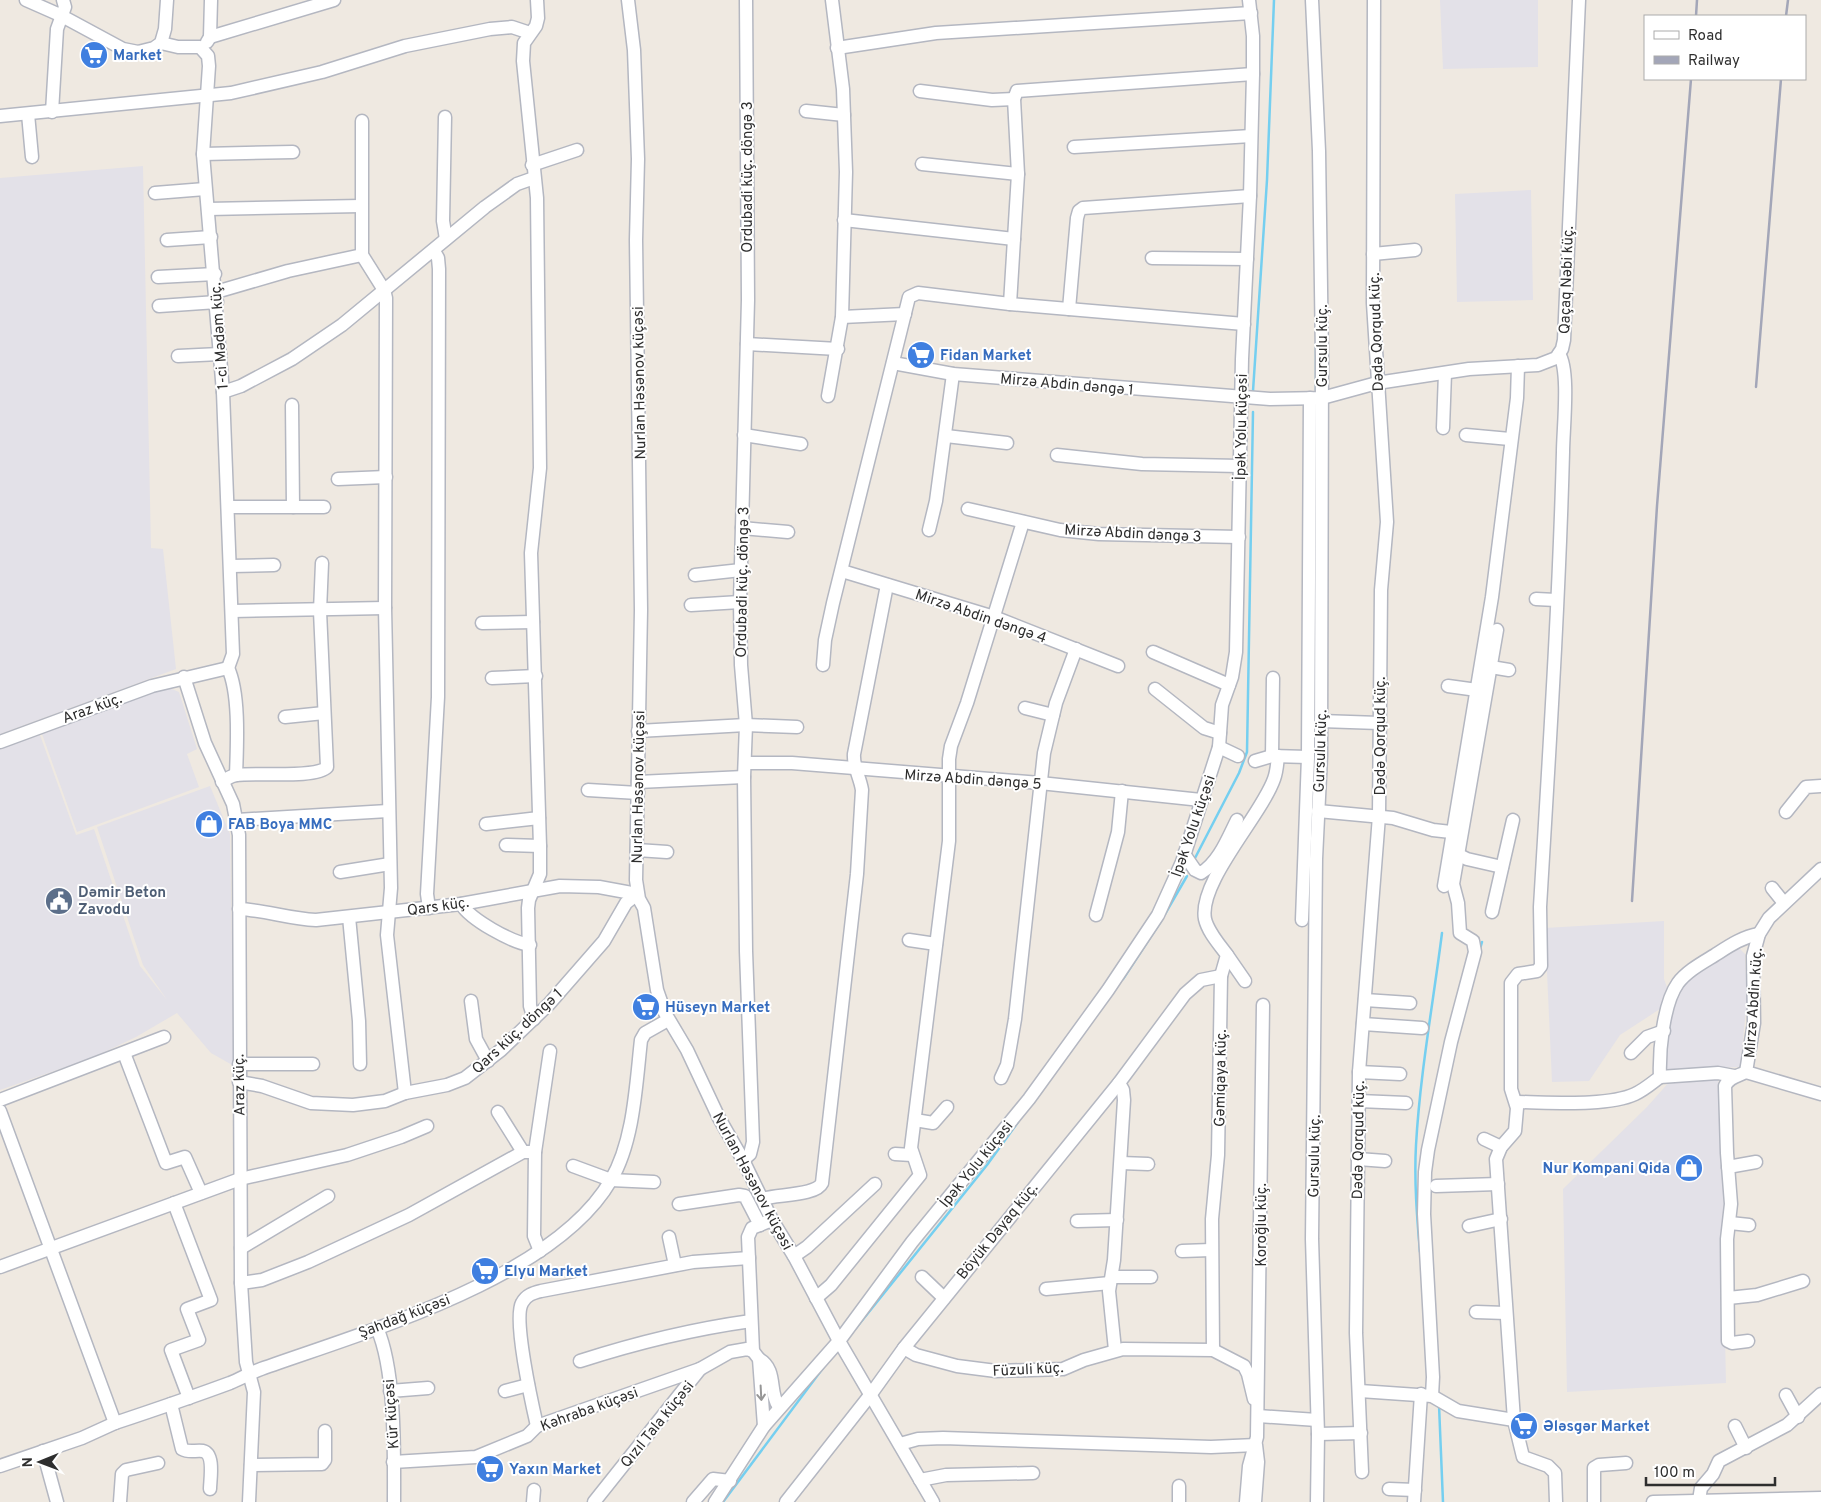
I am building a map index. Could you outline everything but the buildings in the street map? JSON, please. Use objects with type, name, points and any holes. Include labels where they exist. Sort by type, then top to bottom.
[{"type":"street","points":[[26,0],[60,15],[130,52],[146,51],[160,43],[204,49],[210,37],[211,0]]},
{"type":"street","points":[[52,112],[56,41],[60,15],[65,7],[63,0]]},
{"type":"street","points":[[160,43],[165,29],[167,0]]},
{"type":"street","points":[[210,37],[334,0]]},
{"type":"street","points":[[534,1019],[530,1006],[528,908],[540,874],[536,676],[531,553],[540,468],[537,198],[532,165],[523,61],[524,43],[536,26],[538,18],[537,0]]},
{"type":"street","name":"Nurlan Həsənov küçəsi","points":[[628,0],[634,50],[638,112],[636,240],[642,610],[638,731],[637,894],[644,908],[657,990],[668,1020],[686,1050],[772,1220],[794,1256],[839,1341],[933,1502]]},
{"type":"street","name":"Ordubadi küç. döngə 3","points":[[743,1160],[750,1154],[753,1142],[746,950],[744,777],[746,725],[741,666],[740,602],[747,344],[746,0]]},
{"type":"street","points":[[828,396],[838,349],[842,318],[846,172],[843,89],[832,0]]},
{"type":"street","name":"Gursulu küç.","points":[[1312,0],[1319,151],[1316,398],[1321,721],[1312,1239],[1318,1434],[1317,1502]]},
{"type":"street","name":"Dədə Qorqud küç.","points":[[1362,1472],[1356,1333],[1359,1072],[1379,816],[1378,723],[1381,590],[1387,522],[1377,383],[1372,254],[1374,0]]},
{"type":"street","name":"Qaçaq Nəbi küç.","points":[[1242,398],[1316,398],[1377,383],[1445,373],[1545,363],[1559,354],[1565,330],[1578,0]]},
{"type":"street","points":[[837,48],[936,33],[1250,6]]},
{"type":"street","name":"İpək Yolu küçəsi","points":[[715,1502],[764,1426],[839,1341],[912,1242],[1029,1099],[1108,990],[1158,915],[1184,854],[1219,747],[1222,705],[1234,667],[1236,652],[1244,324],[1253,74],[1250,6]]},
{"type":"street","points":[[0,116],[251,90],[322,72],[404,46],[490,29],[512,27],[530,33]]},
{"type":"street","name":"1-ci Mədəm küç.","points":[[204,49],[210,66],[203,154],[215,274],[229,508],[233,654],[228,668]]},
{"type":"street","points":[[1010,304],[1018,174],[1015,94],[1021,89],[1253,74]]},
{"type":"street","points":[[920,91],[992,100],[1014,99]]},
{"type":"street","points":[[806,111],[844,115]]},
{"type":"street","points":[[28,114],[32,157]]},
{"type":"street","points":[[445,117],[442,221],[446,239]]},
{"type":"street","points":[[362,121],[362,255],[384,290],[386,310],[385,608],[390,864],[387,935],[405,1093]]},
{"type":"street","points":[[1074,147],[1251,136]]},
{"type":"street","points":[[532,165],[577,150]]},
{"type":"street","points":[[203,154],[293,152]]},
{"type":"street","points":[[922,164],[1018,174]]},
{"type":"street","points":[[223,392],[241,386],[292,359],[342,325],[503,193],[517,184],[534,178]]},
{"type":"street","points":[[155,194],[206,188]]},
{"type":"street","points":[[1069,309],[1077,218],[1079,211],[1083,208],[1250,196]]},
{"type":"street","points":[[208,208],[361,206]]},
{"type":"street","points":[[844,220],[1014,239]]},
{"type":"street","points":[[167,240],[211,237]]},
{"type":"street","points":[[1372,254],[1415,250]]},
{"type":"street","points":[[429,908],[428,894],[438,697],[440,548],[439,270],[438,258],[434,251]]},
{"type":"street","points":[[159,306],[216,297],[288,271],[362,255]]},
{"type":"street","points":[[1152,258],[1247,259]]},
{"type":"street","points":[[158,277],[215,274]]},
{"type":"street","points":[[823,666],[829,620],[910,297],[918,293],[1010,304],[1244,324]]},
{"type":"street","points":[[842,318],[905,314]]},
{"type":"street","points":[[747,344],[838,349]]},
{"type":"street","points":[[178,356],[220,354]]},
{"type":"street","points":[[1556,1502],[1555,1473],[1548,1466],[1523,1457],[1514,1420],[1496,1159],[1500,1147],[1515,1130],[1516,1102],[1511,1089],[1511,983],[1518,974],[1537,971],[1542,966],[1540,907],[1565,378],[1563,360],[1559,354]]},
{"type":"street","name":"Mirzə Abdin dəngə 1","points":[[893,363],[953,374],[1242,398]]},
{"type":"street","points":[[1389,1489],[1415,1496],[1426,1395],[1433,1377],[1424,1214],[1425,1172],[1451,1042],[1475,952],[1473,941],[1462,935],[1459,930],[1458,903],[1453,884],[1454,853],[1451,832],[1492,597],[1510,438],[1517,398],[1518,366]]},
{"type":"street","points":[[1443,428],[1445,373]]},
{"type":"street","points":[[929,530],[946,436],[953,374]]},
{"type":"street","points":[[1302,920],[1308,757],[1316,398]]},
{"type":"street","points":[[292,405],[294,507]]},
{"type":"street","points":[[744,435],[800,444]]},
{"type":"street","points":[[1466,435],[1510,438]]},
{"type":"street","points":[[946,436],[1007,442]]},
{"type":"street","points":[[1057,454],[1142,464],[1240,466]]},
{"type":"street","points":[[338,479],[386,477]]},
{"type":"street","points":[[229,508],[324,507]]},
{"type":"street","name":"Mirzə Abdin dəngə 3","points":[[968,509],[1060,530],[1099,534],[1239,537]]},
{"type":"street","points":[[816,1298],[831,1284],[900,1197],[919,1178],[919,1171],[912,1155],[949,841],[950,794],[948,777],[951,746],[994,617],[1022,522]]},
{"type":"street","points":[[742,528],[788,532]]},
{"type":"street","points":[[222,782],[236,775],[309,773],[325,770],[327,767],[320,610],[322,563]]},
{"type":"street","points":[[231,566],[274,565]]},
{"type":"street","points":[[695,574],[741,570]]},
{"type":"street","name":"Mirzə Abdin dəngə 4","points":[[842,571],[994,617],[1118,666]]},
{"type":"street","points":[[762,1199],[775,1195],[813,1192],[819,1189],[822,1183],[857,874],[862,790],[860,778],[856,770],[854,754],[887,585]]},
{"type":"street","points":[[1536,599],[1556,600]]},
{"type":"street","points":[[691,605],[740,602]]},
{"type":"street","points":[[232,611],[385,608]]},
{"type":"street","points":[[482,623],[533,622]]},
{"type":"street","points":[[1444,886],[1454,853],[1497,630]]},
{"type":"street","points":[[1001,1078],[1007,1065],[1015,1019],[1040,783],[1053,715],[1076,649]]},
{"type":"street","points":[[1153,652],[1228,685]]},
{"type":"street","points":[[1491,667],[1509,670]]},
{"type":"street","points":[[228,668],[233,683],[237,744],[236,775]]},
{"type":"street","name":"Araz küç.","points":[[0,742],[152,686],[228,668]]},
{"type":"street","points":[[492,678],[536,676]]},
{"type":"street","name":"Araz küç.","points":[[184,677],[205,743],[229,795],[238,820],[241,1283],[244,1347],[254,1392],[249,1502]]},
{"type":"street","points":[[1245,981],[1207,925],[1206,902],[1216,877],[1264,800],[1274,780],[1273,678]]},
{"type":"street","points":[[1448,686],[1477,690]]},
{"type":"street","points":[[1155,689],[1204,728],[1220,733]]},
{"type":"street","points":[[1025,708],[1053,715]]},
{"type":"street","points":[[285,717],[324,713]]},
{"type":"street","points":[[1321,721],[1378,723]]},
{"type":"street","points":[[638,731],[746,725],[797,727]]},
{"type":"street","points":[[1219,747],[1238,756]]},
{"type":"street","points":[[1255,761],[1275,756],[1308,757]]},
{"type":"street","name":"Mirzə Abdin dəngə 5","points":[[745,763],[792,763],[856,770],[1040,783],[1201,800]]},
{"type":"street","points":[[588,790],[744,777]]},
{"type":"street","points":[[1786,812],[1806,787],[1821,786]]},
{"type":"street","points":[[1096,915],[1118,832],[1122,791]]},
{"type":"street","points":[[238,820],[388,811]]},
{"type":"street","points":[[1318,811],[1379,816],[1406,821],[1432,830],[1451,832]]},
{"type":"street","points":[[486,824],[539,818]]},
{"type":"street","points":[[1184,854],[1194,870],[1201,873],[1206,870],[1221,851],[1237,820]]},
{"type":"street","points":[[1492,912],[1513,820]]},
{"type":"street","points":[[506,845],[540,846]]},
{"type":"street","points":[[637,850],[667,852]]},
{"type":"street","points":[[1454,853],[1472,861],[1502,868]]},
{"type":"street","points":[[340,872],[390,864]]},
{"type":"street","name":"Mirzə Abdin küç.","points":[[1748,1340],[1732,1343],[1728,1341],[1727,1239],[1732,1204],[1728,1168],[1725,1086],[1727,1082],[1740,1074],[1754,1022],[1753,956],[1759,934],[1769,918],[1821,869]]},
{"type":"street","name":"Qars küç.","points":[[239,909],[256,910],[294,919],[316,920],[461,904],[533,891],[581,886],[637,894]]},
{"type":"street","points":[[1772,888],[1784,903]]},
{"type":"street","name":"Qars küç. döngə 1","points":[[239,1082],[262,1086],[311,1103],[324,1105],[371,1104],[405,1093],[448,1085],[466,1078],[488,1061],[534,1019],[604,942],[626,904],[637,894]]},
{"type":"street","points":[[461,904],[469,915],[516,942],[530,945]]},
{"type":"street","points":[[349,917],[359,1021],[360,1064]]},
{"type":"street","name":"Mirzə Abdin küç.","points":[[1660,1077],[1664,1031],[1670,1002],[1682,978],[1735,942],[1759,934]]},
{"type":"street","points":[[909,940],[936,944]]},
{"type":"street","name":"Gəmiqaya küç.","points":[[1214,1350],[1212,1219],[1218,1155],[1221,976],[1227,955]]},
{"type":"street","name":"Böyük Dayaq küç.","points":[[786,1502],[871,1394],[904,1348],[1119,1082],[1185,994],[1202,980],[1221,976]]},
{"type":"street","points":[[1365,1000],[1410,1003]]},
{"type":"street","points":[[471,1001],[476,1039],[488,1061]]},
{"type":"street","name":"Koroğlu küç.","points":[[1255,1502],[1258,1462],[1256,1445],[1258,1416],[1263,1005]]},
{"type":"street","name":"Şahdağ küçəsi","points":[[0,1466],[90,1435],[116,1423],[377,1328],[475,1288],[540,1251],[571,1226],[596,1200],[611,1180],[622,1154],[633,1108],[641,1040],[646,1034],[668,1020]]},
{"type":"street","points":[[1363,1024],[1422,1028]]},
{"type":"street","points":[[1631,1053],[1647,1037],[1664,1031]]},
{"type":"street","points":[[0,1100],[164,1037]]},
{"type":"street","points":[[540,1251],[534,1236],[529,1152],[550,1052]]},
{"type":"street","points":[[124,1053],[166,1163],[185,1157],[201,1193]]},
{"type":"street","points":[[239,1064],[313,1064]]},
{"type":"street","points":[[1359,1072],[1400,1074]]},
{"type":"street","points":[[1516,1102],[1624,1098],[1644,1090],[1660,1077],[1718,1073],[1740,1074],[1821,1094]]},
{"type":"street","points":[[1116,1350],[1109,1301],[1117,1220],[1124,1100],[1124,1090],[1119,1082]]},
{"type":"street","points":[[1359,1102],[1406,1103]]},
{"type":"street","points":[[915,1120],[933,1123],[947,1107]]},
{"type":"street","points":[[0,1110],[116,1423]]},
{"type":"street","points":[[498,1112],[529,1152]]},
{"type":"street","points":[[0,1268],[240,1178],[347,1155],[401,1138],[427,1126]]},
{"type":"street","points":[[1484,1139],[1500,1147]]},
{"type":"street","points":[[241,1283],[262,1280],[308,1262],[444,1198],[529,1152]]},
{"type":"street","points":[[895,1154],[912,1155]]},
{"type":"street","points":[[1358,1159],[1385,1161]]},
{"type":"street","points":[[1728,1168],[1756,1162]]},
{"type":"street","points":[[1121,1163],[1148,1164]]},
{"type":"street","points":[[574,1166],[611,1180],[654,1182]]},
{"type":"street","points":[[794,1256],[807,1247],[875,1184]]},
{"type":"street","points":[[1436,1186],[1498,1184]]},
{"type":"street","points":[[679,1204],[739,1195],[745,1196],[760,1225]]},
{"type":"street","points":[[241,1248],[328,1196]]},
{"type":"street","points":[[174,1203],[211,1300],[187,1309],[199,1340],[171,1350],[189,1398]]},
{"type":"street","points":[[1469,1226],[1501,1219]]},
{"type":"street","points":[[764,1426],[751,1321],[749,1232],[772,1220]]},
{"type":"street","points":[[1076,1222],[1117,1220]]},
{"type":"street","points":[[1730,1223],[1749,1225]]},
{"type":"street","points":[[669,1237],[675,1265]]},
{"type":"street","points":[[1182,1251],[1212,1250]]},
{"type":"street","points":[[537,1426],[528,1385],[519,1308],[528,1295],[675,1265],[749,1258]]},
{"type":"street","points":[[922,1277],[944,1298]]},
{"type":"street","points":[[1046,1289],[1111,1280],[1151,1277]]},
{"type":"street","points":[[1728,1298],[1757,1295],[1803,1281]]},
{"type":"street","points":[[1476,1312],[1506,1313]]},
{"type":"street","points":[[580,1361],[636,1343],[716,1326],[751,1321]]},
{"type":"street","name":"Kür küçəsi","points":[[377,1328],[384,1346],[390,1391],[394,1502]]},
{"type":"street","name":"Füzuli küç.","points":[[904,1348],[916,1355],[956,1366],[996,1371],[1063,1369],[1116,1350],[1214,1350]]},
{"type":"street","name":"Kəhraba küçəsi","points":[[394,1462],[476,1457],[526,1436],[537,1426],[700,1369],[730,1352],[747,1349],[756,1355]]},
{"type":"street","points":[[1214,1350],[1244,1366],[1248,1374],[1253,1398],[1258,1403]]},
{"type":"street","points":[[756,1355],[770,1370],[772,1396],[779,1408]]},
{"type":"street","name":"Qızıl Tala küçəsi","points":[[594,1502],[700,1369]]},
{"type":"street","points":[[505,1391],[528,1385]]},
{"type":"street","points":[[390,1391],[428,1388]]},
{"type":"street","points":[[1360,1391],[1426,1395],[1458,1411],[1514,1420]]},
{"type":"street","points":[[1698,1500],[1702,1488],[1713,1474],[1717,1463],[1773,1434],[1798,1417],[1821,1394]]},
{"type":"street","points":[[1786,1395],[1798,1417]]},
{"type":"street","points":[[171,1404],[182,1450],[186,1452],[204,1451],[208,1454],[210,1460],[210,1489]]},
{"type":"street","points":[[1258,1416],[1317,1420]]},
{"type":"street","points":[[1735,1426],[1746,1448]]},
{"type":"street","points":[[251,1465],[322,1464],[325,1460],[325,1431]]},
{"type":"street","points":[[1318,1434],[1361,1433]]},
{"type":"street","points":[[900,1444],[918,1439],[943,1438],[1212,1447],[1256,1445]]},
{"type":"street","name":"Koroğlu küç.","points":[[1246,1502],[1249,1466],[1256,1445]]},
{"type":"street","points":[[43,1452],[57,1502]]},
{"type":"street","points":[[120,1502],[120,1479],[122,1474],[126,1470],[158,1463]]},
{"type":"street","points":[[1594,1502],[1594,1468],[1599,1465],[1626,1463]]},
{"type":"street","points":[[920,1480],[946,1475],[1034,1473]]},
{"type":"street","points":[[693,1502],[713,1479],[719,1478],[730,1481]]},
{"type":"street","points":[[1179,1486],[1179,1502]]},
{"type":"street","points":[[1653,1502],[1821,1498]]},
{"type":"shaded area","points":[[1440,0],[1538,0],[1538,67],[1443,69]]},
{"type":"shaded area","points":[[143,166],[151,548],[163,549],[176,669],[0,734],[0,178]]},
{"type":"shaded area","points":[[1531,190],[1533,300],[1457,302],[1455,194]]},
{"type":"shaded area","points":[[167,687],[179,692],[197,749],[187,754],[199,787],[77,832],[42,734]]},
{"type":"shaded area","name":"Dəmir Beton Zavodu","points":[[40,735],[76,835],[94,829],[140,966],[167,1000],[143,965],[97,827],[210,786],[230,834],[234,1066],[211,1053],[177,1013],[136,1037],[94,1057],[0,1090],[0,749]]},
{"type":"shaded area","points":[[1664,921],[1664,979],[1669,993],[1663,1007],[1620,1035],[1589,1081],[1552,1082],[1545,928]]},
{"type":"shaded area","points":[[1737,946],[1745,954],[1747,1001],[1740,1067],[1663,1070],[1671,1019],[1679,991],[1684,982]]},
{"type":"shaded area","name":"Nur Kompani Qida","points":[[1718,1076],[1727,1219],[1723,1237],[1726,1383],[1567,1392],[1563,1189],[1647,1107],[1671,1080]]},
{"type":"waterway","points":[[1253,391],[1267,180],[1274,0]]},
{"type":"waterway","points":[[1316,343],[1316,390]]},
{"type":"waterway","points":[[1194,860],[1239,773],[1247,752],[1253,412]]},
{"type":"waterway","points":[[1165,914],[1187,876]]},
{"type":"waterway","points":[[1123,979],[1161,921]]},
{"type":"waterway","points":[[1420,1252],[1415,1158],[1424,1065],[1442,933]]},
{"type":"waterway","points":[[1480,949],[1482,942]]},
{"type":"waterway","points":[[856,1328],[987,1165],[1018,1122]]},
{"type":"waterway","points":[[723,1502],[823,1368]]},
{"type":"waterway","points":[[1439,1405],[1443,1502]]},
{"type":"railway","points":[[1696,15],[1697,0]]},
{"type":"railway","points":[[1786,15],[1788,0]]},
{"type":"railway","points":[[1632,901],[1657,506],[1691,80]]},
{"type":"railway","points":[[1756,387],[1781,80]]},
{"type":"place","name":"Market","points":[[94,55]]},
{"type":"place","name":"Fidan Market","points":[[921,355]]},
{"type":"place","name":"FAB Boya MMC","points":[[209,824]]},
{"type":"place","name":"Dəmir Beton Zavodu","points":[[59,901]]},
{"type":"place","name":"Hüseyn Market","points":[[646,1007]]},
{"type":"place","name":"Nur Kompani Qida","points":[[1689,1168]]},
{"type":"place","name":"Elyu Market","points":[[485,1271]]},
{"type":"place","name":"Ələsgər Market","points":[[1524,1426]]},
{"type":"place","name":"Yaxın Market","points":[[490,1469]]}]
